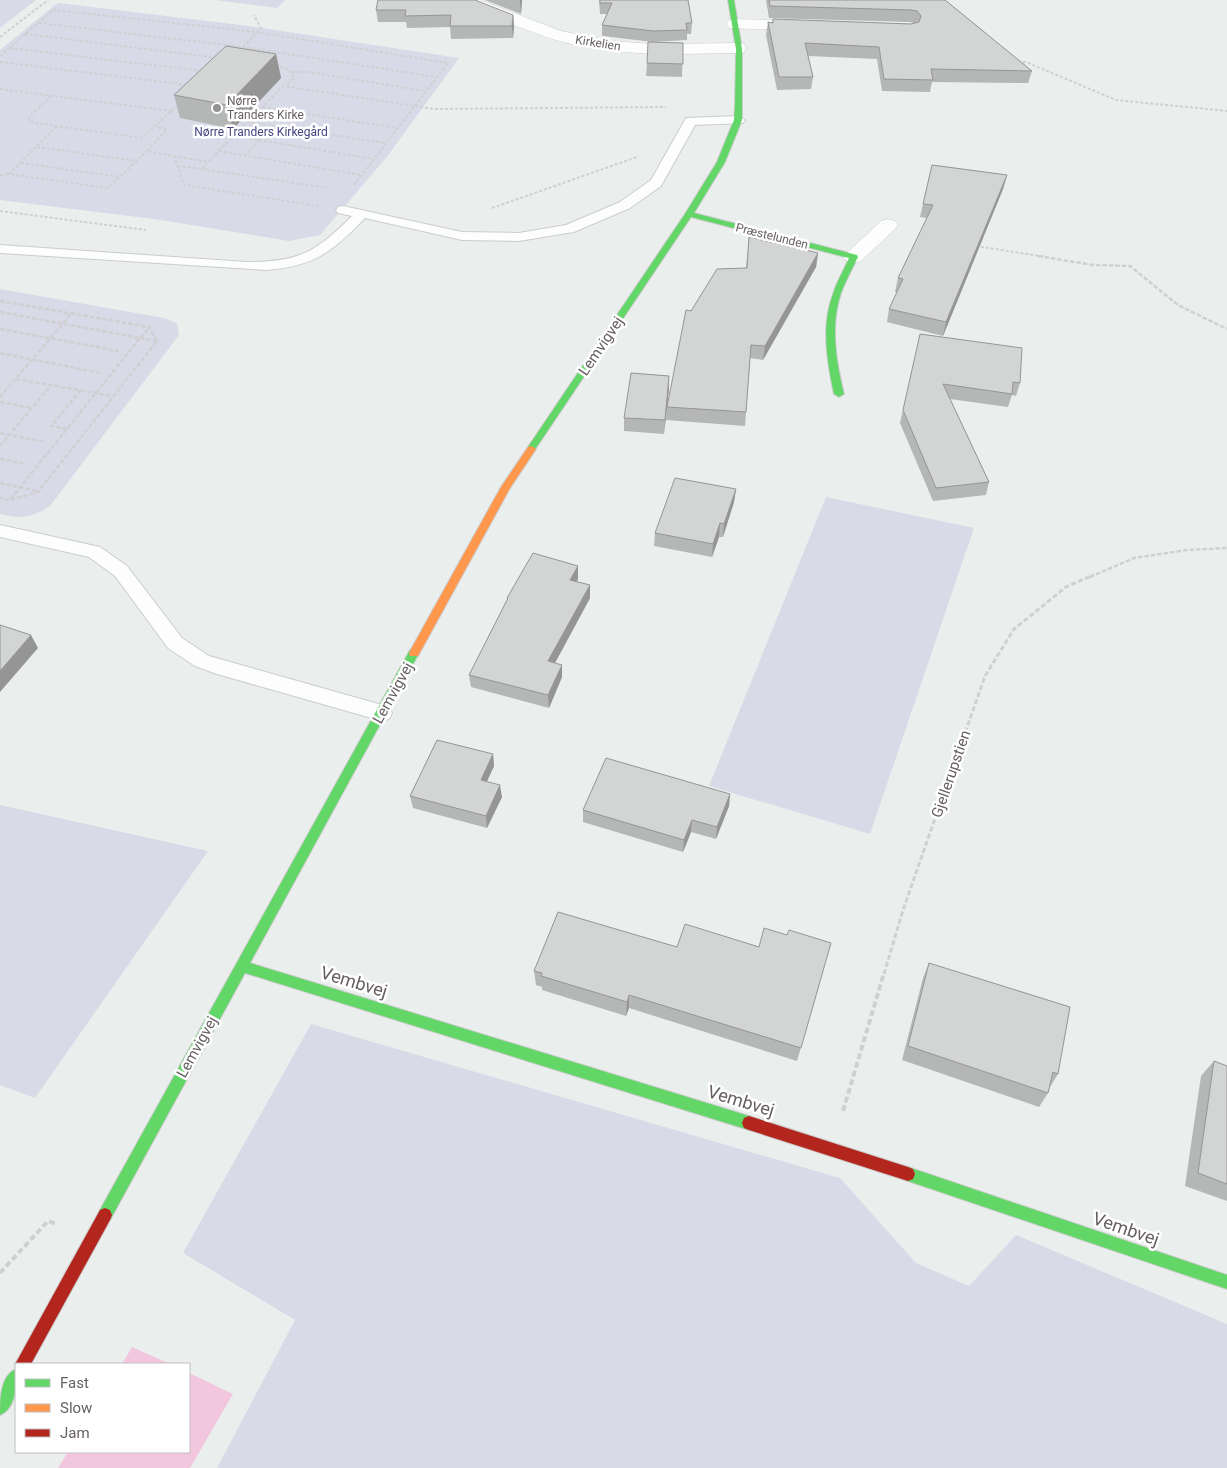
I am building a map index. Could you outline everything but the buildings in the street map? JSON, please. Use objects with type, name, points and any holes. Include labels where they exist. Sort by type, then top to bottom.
[{"type":"street","name":"Kirkelien","points":[[464,0],[566,38],[603,45],[678,49],[738,48]]},
{"type":"street","name":"Lemvigvej","points":[[24,1363],[506,487],[689,214],[721,162],[738,120],[738,48],[731,0]]},
{"type":"street","points":[[735,24],[822,26]]},
{"type":"street","name":"Præstelunden","points":[[689,214],[854,257]]},
{"type":"street","points":[[839,394],[833,372],[829,330],[836,295],[854,257],[888,225]]},
{"type":"street","name":"Vembvej","points":[[242,966],[832,1148],[1227,1282]]},
{"type":"street","points":[[0,1406],[15,1379]]},
{"type":"lane","points":[[339,210],[362,213],[462,236],[519,237],[569,228],[626,205],[656,183],[690,121],[738,120]]},
{"type":"lane","points":[[0,250],[246,266],[278,266],[296,264],[318,254],[338,238],[362,213]]},
{"type":"lane","points":[[0,531],[94,552],[121,571],[176,644],[202,661],[217,667],[382,713]]},
{"type":"path","points":[[0,37],[48,0]]},
{"type":"path","points":[[0,56],[53,10],[257,32],[448,63],[349,191],[339,210],[184,185],[174,156]]},
{"type":"path","points":[[237,53],[262,28],[254,15]]},
{"type":"path","points":[[39,23],[243,47],[437,77]]},
{"type":"path","points":[[25,34],[222,58]]},
{"type":"path","points":[[9,48],[206,72]]},
{"type":"path","points":[[0,62],[190,86]]},
{"type":"path","points":[[1017,62],[1026,62],[1116,100],[1227,111]]},
{"type":"path","points":[[202,169],[294,77],[288,68],[269,65]]},
{"type":"path","points":[[292,72],[300,70],[426,91]]},
{"type":"path","points":[[286,86],[434,109],[670,107]]},
{"type":"path","points":[[0,89],[172,111]]},
{"type":"path","points":[[51,96],[31,115],[29,120],[35,123],[142,138],[183,102]]},
{"type":"path","points":[[262,107],[398,128]]},
{"type":"path","points":[[248,122],[386,143]]},
{"type":"path","points":[[8,174],[57,126]]},
{"type":"path","points":[[0,175],[8,174],[108,188],[147,152],[167,129],[155,126]]},
{"type":"path","points":[[234,136],[373,159]]},
{"type":"path","points":[[245,155],[258,140]]},
{"type":"path","points":[[36,147],[137,161]]},
{"type":"path","points":[[489,209],[657,150],[675,148]]},
{"type":"path","points":[[219,151],[361,175]]},
{"type":"path","points":[[147,152],[208,162]]},
{"type":"path","points":[[20,162],[120,177]]},
{"type":"path","points":[[178,166],[349,191]]},
{"type":"path","points":[[968,244],[1093,265],[1130,266],[1178,304],[1227,329]]},
{"type":"path","points":[[0,301],[149,328],[157,341]]},
{"type":"path","points":[[0,312],[157,341]]},
{"type":"path","points":[[0,397],[71,314]]},
{"type":"path","points":[[10,500],[149,328]]},
{"type":"path","points":[[0,329],[119,351]]},
{"type":"path","points":[[0,498],[10,500],[38,492],[157,341]]},
{"type":"path","points":[[0,353],[101,373]]},
{"type":"path","points":[[15,379],[112,396]]},
{"type":"path","points":[[0,446],[51,385]]},
{"type":"path","points":[[67,430],[51,426],[81,390]]},
{"type":"path","points":[[0,402],[32,408]]},
{"type":"path","points":[[0,432],[45,442]]},
{"type":"path","points":[[0,459],[26,464]]},
{"type":"path","points":[[0,483],[38,492]]},
{"type":"path","name":"Gjellerupstien","points":[[832,1148],[903,910],[985,676],[1014,629],[1066,588],[1134,558],[1187,550],[1227,548]]},
{"type":"path","points":[[0,1273],[48,1221],[94,1235]]},
{"type":"green space","points":[[0,0],[36,0],[0,28]]},
{"type":"green space","points":[[215,0],[285,0],[277,8]]},
{"type":"green space","name":"Nørre Tranders Kirkegård","points":[[59,3],[249,26],[459,58],[386,158],[320,235],[289,241],[161,220],[0,200],[0,50]]},
{"type":"green space","points":[[0,289],[164,318],[177,323],[179,335],[50,506],[38,513],[26,516],[14,517],[0,514]]},
{"type":"green space","points":[[826,497],[974,528],[870,834],[709,786]]},
{"type":"green space","points":[[0,805],[208,851],[35,1098],[0,1085]]},
{"type":"green space","points":[[311,1024],[840,1178],[916,1263],[969,1286],[1016,1235],[1227,1324],[1227,1468],[217,1468],[295,1320],[183,1253]]},
{"type":"shaded area","points":[[132,1347],[168,1363],[123,1363]]},
{"type":"shaded area","points":[[190,1373],[233,1394],[190,1468],[58,1468],[67,1453],[190,1453]]},
{"type":"traffic: fast","points":[[531,449],[689,214],[721,162],[738,120],[739,106],[739,49],[731,0]]},
{"type":"traffic: fast","points":[[689,214],[854,257],[838,291],[831,321],[832,358],[839,394]]},
{"type":"traffic: fast","points":[[105,1215],[414,653]]},
{"type":"traffic: fast","points":[[241,966],[749,1123]]},
{"type":"traffic: fast","points":[[908,1174],[1227,1282]]},
{"type":"traffic: fast","points":[[0,1407],[15,1379]]},
{"type":"traffic: slow","points":[[414,653],[506,487],[531,449]]},
{"type":"traffic: jam","points":[[749,1123],[908,1174]]},
{"type":"traffic: jam","points":[[24,1363],[105,1215]]},
{"type":"place","name":"Nørre Tranders Kirke","points":[[217,108]]}]
